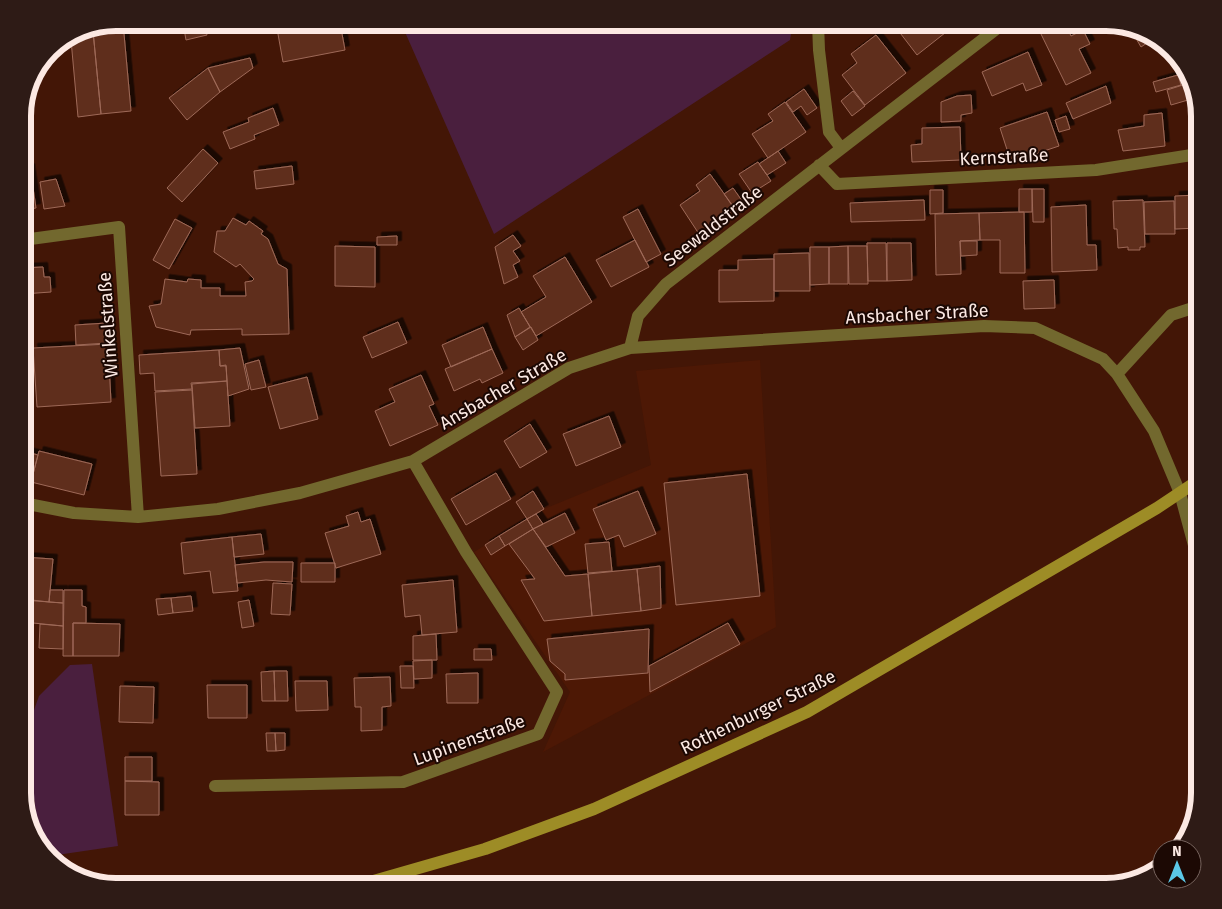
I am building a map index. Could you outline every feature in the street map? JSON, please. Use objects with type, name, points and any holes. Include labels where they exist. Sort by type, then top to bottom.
[{"type":"main road","name":"Rothenburger Straße","points":[[384,878],[485,849],[594,809],[807,712],[1158,508],[1191,486]]},
{"type":"street","points":[[818,31],[829,132],[841,148]]},
{"type":"street","name":"Seewaldstraße","points":[[630,348],[638,316],[666,284],[992,31]]},
{"type":"street","name":"Kernstraße","points":[[819,165],[837,184],[1096,170],[1191,155]]},
{"type":"street","name":"Winkelstraße","points":[[31,239],[119,227],[138,517]]},
{"type":"street","points":[[1117,374],[1171,316],[1191,309]]},
{"type":"street","name":"Ansbacher Straße","points":[[31,505],[74,513],[138,517],[218,509],[300,494],[413,461],[569,368],[630,348],[984,326],[1035,328],[1103,358],[1117,374],[1154,431],[1180,493],[1191,532]]},
{"type":"street","name":"Lupinenstraße","points":[[215,786],[403,782],[538,734],[557,692],[466,552],[413,461]]},
{"type":"shaded area","points":[[405,31],[792,31],[790,40],[494,234]]},
{"type":"shaded area","points":[[760,360],[776,627],[543,752],[570,692],[474,552],[544,509],[651,465],[636,371]]},
{"type":"shaded area","points":[[92,664],[118,846],[58,855],[52,849],[37,823],[31,775],[31,711],[34,710],[39,696],[70,665]]},
{"type":"building","points":[[124,31],[131,111],[101,114],[93,35]]},
{"type":"building","points":[[184,31],[206,31],[207,35],[186,40]]},
{"type":"building","points":[[277,31],[341,31],[345,50],[283,62]]},
{"type":"building","points":[[899,31],[947,31],[917,55]]},
{"type":"building","points":[[1069,31],[1071,36],[1084,31],[1090,44],[1079,49],[1091,73],[1066,85],[1040,32]]},
{"type":"building","points":[[93,35],[101,114],[78,117],[71,45]]},
{"type":"building","points":[[876,35],[906,73],[865,105],[842,75],[857,63],[851,54]]},
{"type":"building","points":[[1135,37],[1147,43],[1141,47]]},
{"type":"building","points":[[1028,52],[1042,85],[1026,91],[1023,83],[992,96],[982,72]]},
{"type":"building","points":[[250,58],[253,68],[220,92],[208,68]]},
{"type":"building","points":[[208,68],[220,92],[187,120],[169,98]]},
{"type":"building","points":[[1178,75],[1181,85],[1156,92],[1153,82]]},
{"type":"building","points":[[1184,84],[1188,100],[1171,105],[1167,90]]},
{"type":"building","points":[[1106,86],[1111,103],[1073,119],[1066,103]]},
{"type":"building","points":[[804,89],[817,108],[807,115],[801,106],[793,112],[786,102]]},
{"type":"building","points":[[853,91],[865,106],[852,116],[841,101]]},
{"type":"building","points":[[971,95],[972,113],[961,115],[961,121],[941,122],[941,102],[957,96]]},
{"type":"building","points":[[785,102],[806,132],[768,158],[752,134],[773,121],[768,114]]},
{"type":"building","points":[[273,108],[279,125],[254,135],[255,139],[230,149],[223,132],[249,122],[248,118]]},
{"type":"building","points":[[1047,112],[1059,146],[1011,162],[1000,128]]},
{"type":"building","points":[[1162,113],[1165,146],[1123,151],[1118,130],[1144,126],[1144,115]]},
{"type":"building","points":[[1066,116],[1070,129],[1059,132],[1055,120]]},
{"type":"building","points":[[960,127],[961,160],[912,162],[911,145],[922,144],[922,128]]},
{"type":"building","points":[[203,149],[218,163],[182,202],[167,188]]},
{"type":"building","points":[[778,151],[786,163],[767,175],[759,164]]},
{"type":"building","points":[[758,162],[771,181],[752,193],[739,174]]},
{"type":"building","points":[[292,166],[294,184],[256,189],[254,171]]},
{"type":"building","points":[[710,174],[735,209],[699,234],[680,205],[700,191],[696,185]]},
{"type":"building","points":[[31,175],[36,208],[31,209]]},
{"type":"building","points":[[56,179],[65,206],[44,209],[40,182]]},
{"type":"building","points":[[733,188],[745,205],[736,211],[724,194]]},
{"type":"building","points":[[1019,189],[1032,189],[1032,212],[1019,212]]},
{"type":"building","points":[[1032,189],[1044,189],[1044,222],[1033,222]]},
{"type":"building","points":[[930,190],[943,190],[943,213],[930,214]]},
{"type":"building","points":[[1191,195],[1191,228],[1175,229],[1175,196]]},
{"type":"building","points":[[924,200],[925,220],[851,222],[850,203]]},
{"type":"building","points":[[1143,200],[1145,247],[1140,247],[1140,250],[1128,250],[1128,247],[1118,248],[1117,229],[1114,229],[1113,201]]},
{"type":"building","points":[[1174,201],[1175,234],[1145,234],[1144,202]]},
{"type":"building","points":[[1086,205],[1087,245],[1096,245],[1097,270],[1052,272],[1051,207]]},
{"type":"building","points":[[638,209],[661,254],[646,262],[623,217]]},
{"type":"building","points":[[1024,212],[1025,273],[1000,273],[1000,240],[980,240],[979,213]]},
{"type":"building","points":[[979,213],[980,240],[960,241],[961,274],[936,275],[935,214]]},
{"type":"building","points":[[233,218],[246,225],[249,221],[263,231],[261,234],[268,239],[278,264],[287,269],[289,334],[242,335],[242,329],[191,330],[190,335],[156,327],[149,306],[161,304],[165,279],[187,282],[188,279],[201,280],[201,288],[220,288],[220,296],[246,296],[245,282],[254,279],[240,264],[236,267],[214,252],[217,231],[225,231]]},
{"type":"building","points":[[175,219],[192,228],[169,269],[153,260]]},
{"type":"building","points":[[513,235],[521,246],[513,251],[520,261],[513,265],[518,277],[504,284],[495,247]]},
{"type":"building","points":[[397,236],[397,245],[377,245],[377,237]]},
{"type":"building","points":[[635,240],[649,267],[611,287],[596,260]]},
{"type":"building","points":[[960,241],[977,241],[977,255],[961,256]]},
{"type":"building","points":[[867,243],[886,243],[887,281],[868,281]]},
{"type":"building","points":[[887,243],[911,243],[912,280],[887,281]]},
{"type":"building","points":[[335,246],[375,247],[375,287],[335,286]]},
{"type":"building","points":[[848,246],[848,284],[829,284],[829,247]]},
{"type":"building","points":[[848,246],[867,246],[868,284],[849,284]]},
{"type":"building","points":[[810,247],[829,247],[829,284],[810,285]]},
{"type":"building","points":[[809,253],[810,291],[774,291],[774,254]]},
{"type":"building","points":[[565,257],[592,302],[536,336],[521,312],[546,297],[533,276]]},
{"type":"building","points":[[774,259],[774,301],[719,302],[719,270],[738,270],[738,260]]},
{"type":"building","points":[[43,267],[44,277],[50,277],[51,292],[31,293],[31,268]]},
{"type":"building","points":[[1054,280],[1055,308],[1024,309],[1023,281]]},
{"type":"building","points":[[519,308],[530,327],[515,337],[507,315]]},
{"type":"building","points":[[398,322],[407,343],[372,358],[363,337]]},
{"type":"building","points":[[107,323],[108,343],[76,345],[75,325]]},
{"type":"building","points":[[483,327],[492,349],[451,367],[442,345]]},
{"type":"building","points":[[531,327],[538,340],[523,350],[515,337]]},
{"type":"building","points":[[108,344],[111,402],[37,407],[33,348]]},
{"type":"building","points":[[240,348],[249,389],[228,396],[226,365],[220,366],[219,350]]},
{"type":"building","points":[[492,349],[503,373],[482,383],[480,379],[454,391],[445,369]]},
{"type":"building","points":[[219,350],[220,366],[226,366],[227,381],[191,383],[192,389],[155,391],[154,373],[140,374],[139,355]]},
{"type":"building","points":[[259,360],[266,387],[251,390],[245,364]]},
{"type":"building","points":[[421,375],[434,404],[429,406],[438,425],[390,446],[375,411],[395,402],[389,389]]},
{"type":"building","points":[[307,377],[318,419],[280,429],[268,387]]},
{"type":"building","points":[[227,381],[230,426],[195,428],[192,384]]},
{"type":"building","points":[[192,390],[197,474],[161,476],[155,392]]},
{"type":"building","points":[[609,416],[621,447],[576,466],[563,434]]},
{"type":"building","points":[[530,424],[547,452],[520,468],[504,441]]},
{"type":"building","points":[[39,451],[92,464],[84,495],[31,482]]},
{"type":"building","points":[[31,453],[38,455],[31,482]]},
{"type":"building","points":[[496,473],[511,499],[466,525],[451,499]]},
{"type":"building","points":[[747,474],[760,596],[676,605],[664,483]]},
{"type":"building","points":[[533,491],[544,509],[527,519],[516,502]]},
{"type":"building","points":[[638,491],[656,534],[624,547],[619,535],[606,540],[593,509]]},
{"type":"building","points":[[358,512],[361,522],[370,519],[381,554],[336,568],[325,533],[349,526],[346,516]]},
{"type":"building","points":[[565,513],[575,533],[546,547],[533,529]]},
{"type":"building","points":[[536,514],[543,524],[533,529],[527,519]]},
{"type":"building","points":[[527,519],[533,529],[505,546],[499,536]]},
{"type":"building","points":[[533,529],[565,576],[588,574],[592,616],[544,621],[521,580],[535,579],[509,544]]},
{"type":"building","points":[[261,534],[264,554],[234,557],[232,537]]},
{"type":"building","points":[[499,536],[505,546],[491,555],[485,545]]},
{"type":"building","points":[[232,537],[238,591],[213,593],[210,571],[184,574],[181,543]]},
{"type":"building","points":[[609,542],[612,571],[588,573],[585,544]]},
{"type":"building","points":[[31,558],[53,559],[49,602],[31,600]]},
{"type":"building","points":[[293,562],[292,582],[266,580],[237,583],[235,565]]},
{"type":"building","points":[[301,563],[335,563],[335,582],[301,582]]},
{"type":"building","points":[[660,566],[661,608],[641,611],[637,569]]},
{"type":"building","points":[[637,569],[641,611],[592,616],[588,574]]},
{"type":"building","points":[[453,580],[457,632],[422,635],[420,615],[405,617],[402,585]]},
{"type":"building","points":[[273,583],[292,584],[290,615],[271,614]]},
{"type":"building","points":[[50,590],[63,590],[63,603],[49,602]]},
{"type":"building","points":[[64,590],[82,590],[82,606],[86,607],[86,623],[73,623],[73,656],[63,656]]},
{"type":"building","points":[[191,596],[193,611],[173,613],[171,598]]},
{"type":"building","points":[[171,598],[173,613],[158,615],[156,599]]},
{"type":"building","points":[[249,600],[254,626],[242,628],[238,602]]},
{"type":"building","points":[[31,601],[63,603],[63,626],[31,623]]},
{"type":"building","points":[[73,623],[120,624],[119,656],[73,656]]},
{"type":"building","points":[[728,623],[740,644],[650,692],[649,666]]},
{"type":"building","points":[[40,624],[63,626],[63,649],[39,648]]},
{"type":"building","points":[[649,629],[648,673],[565,680],[565,674],[550,661],[547,639]]},
{"type":"building","points":[[436,634],[437,660],[413,660],[413,636]]},
{"type":"building","points":[[474,649],[491,649],[492,660],[474,660]]},
{"type":"building","points":[[432,660],[432,678],[414,679],[413,661]]},
{"type":"building","points":[[400,666],[413,666],[414,688],[401,688]]},
{"type":"building","points":[[274,671],[287,671],[288,701],[275,701]]},
{"type":"building","points":[[274,671],[275,701],[262,701],[261,672]]},
{"type":"building","points":[[478,673],[478,703],[447,703],[446,674]]},
{"type":"building","points":[[390,677],[391,706],[382,707],[382,730],[361,731],[361,707],[355,707],[354,678]]},
{"type":"building","points":[[295,681],[327,681],[328,710],[296,711]]},
{"type":"building","points":[[207,685],[247,685],[247,718],[208,718]]},
{"type":"building","points":[[120,686],[154,687],[153,723],[119,722]]},
{"type":"building","points":[[266,733],[275,733],[276,751],[267,751]]},
{"type":"building","points":[[275,733],[285,733],[285,750],[276,751]]},
{"type":"building","points":[[125,757],[152,757],[152,781],[125,781]]},
{"type":"building","points":[[125,781],[159,782],[159,815],[125,815]]}]
